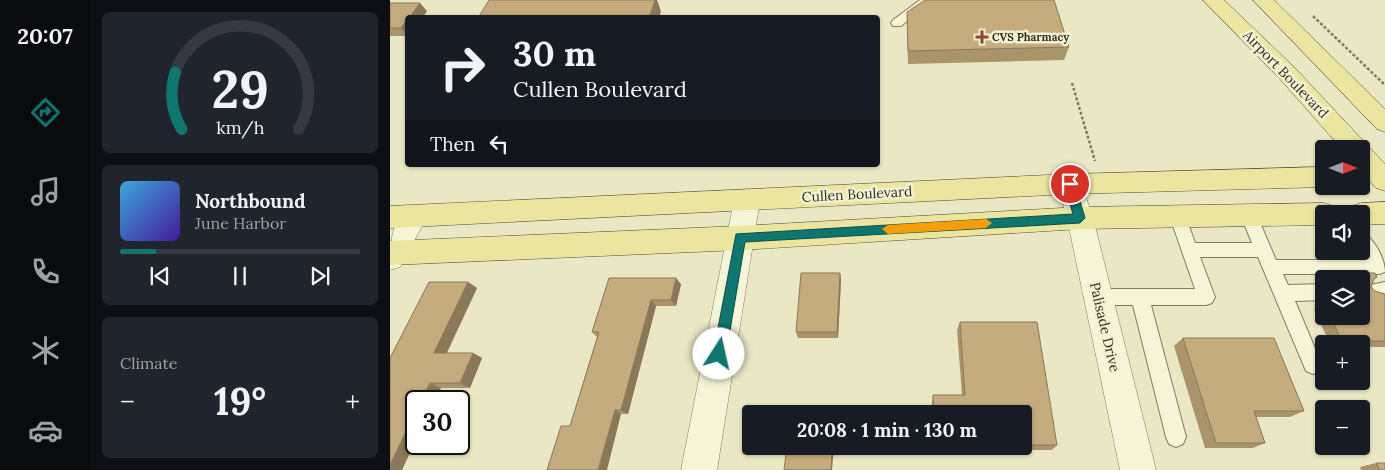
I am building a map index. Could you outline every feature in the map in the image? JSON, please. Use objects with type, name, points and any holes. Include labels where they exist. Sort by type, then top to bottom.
[{"type":"main road","name":"Airport Boulevard","points":[[1213,0],[1287,72],[1349,140]]},
{"type":"main road","points":[[1263,0],[1385,123]]},
{"type":"main road","points":[[1370,166],[1378,177]]},
{"type":"main road","name":"Cullen Boulevard","points":[[402,217],[1070,184],[1315,177]]},
{"type":"main road","points":[[1370,214],[1385,213]]},
{"type":"main road","points":[[391,255],[740,238],[1080,218],[1315,214]]},
{"type":"street","name":"Palisade Drive","points":[[1070,184],[1080,218],[1138,470]]},
{"type":"street","points":[[699,470],[746,200]]},
{"type":"street","points":[[391,255],[402,217]]},
{"type":"lane","points":[[896,23],[928,0]]},
{"type":"lane","points":[[1250,216],[1313,365]]},
{"type":"lane","points":[[1098,297],[1206,296],[1178,217]]},
{"type":"lane","points":[[1189,250],[1264,250]]},
{"type":"lane","points":[[1370,253],[1382,271]]},
{"type":"lane","points":[[1271,267],[1382,271]]},
{"type":"lane","points":[[1283,293],[1315,292]]},
{"type":"lane","points":[[1140,297],[1176,438]]},
{"type":"path","points":[[1307,10],[1385,84]]},
{"type":"path","points":[[1072,83],[1101,183]]},
{"type":"building","points":[[489,0],[655,0],[650,15],[480,15]]},
{"type":"building","name":"CVS Pharmacy","points":[[925,0],[1054,0],[1069,47],[908,51],[907,12]]},
{"type":"building","points":[[390,3],[420,3],[411,15],[405,15],[405,23],[401,28],[390,28]]},
{"type":"building","points":[[801,273],[840,273],[837,332],[796,332]]},
{"type":"building","points":[[1370,273],[1375,273],[1377,277],[1371,286],[1374,291],[1385,294],[1385,341],[1370,341],[1370,335],[1339,335],[1334,325],[1370,325]]},
{"type":"building","points":[[609,278],[676,278],[671,300],[651,300],[621,410],[615,410],[598,470],[547,470],[561,426],[570,426],[599,332],[592,332]]},
{"type":"building","points":[[429,282],[468,282],[434,353],[473,353],[460,383],[430,383],[426,390],[405,390],[405,434],[390,465],[390,358]]},
{"type":"building","points":[[960,322],[1037,322],[1057,445],[1032,445],[1032,405],[934,405],[933,395],[965,395]]},
{"type":"building","points":[[1183,338],[1274,338],[1304,411],[1254,411],[1265,443],[1216,443]]},
{"type":"building","points":[[786,455],[832,455],[831,470],[784,470]]},
{"type":"building","points":[[1376,463],[1385,463],[1385,470],[1380,470]]},
{"type":"slow traffic","points":[[888,229],[986,223]]},
{"type":"place","name":"CVS Pharmacy","points":[[982,37]]},
{"type":"route","points":[[719,354],[740,238],[1080,218],[1070,184]]}]
